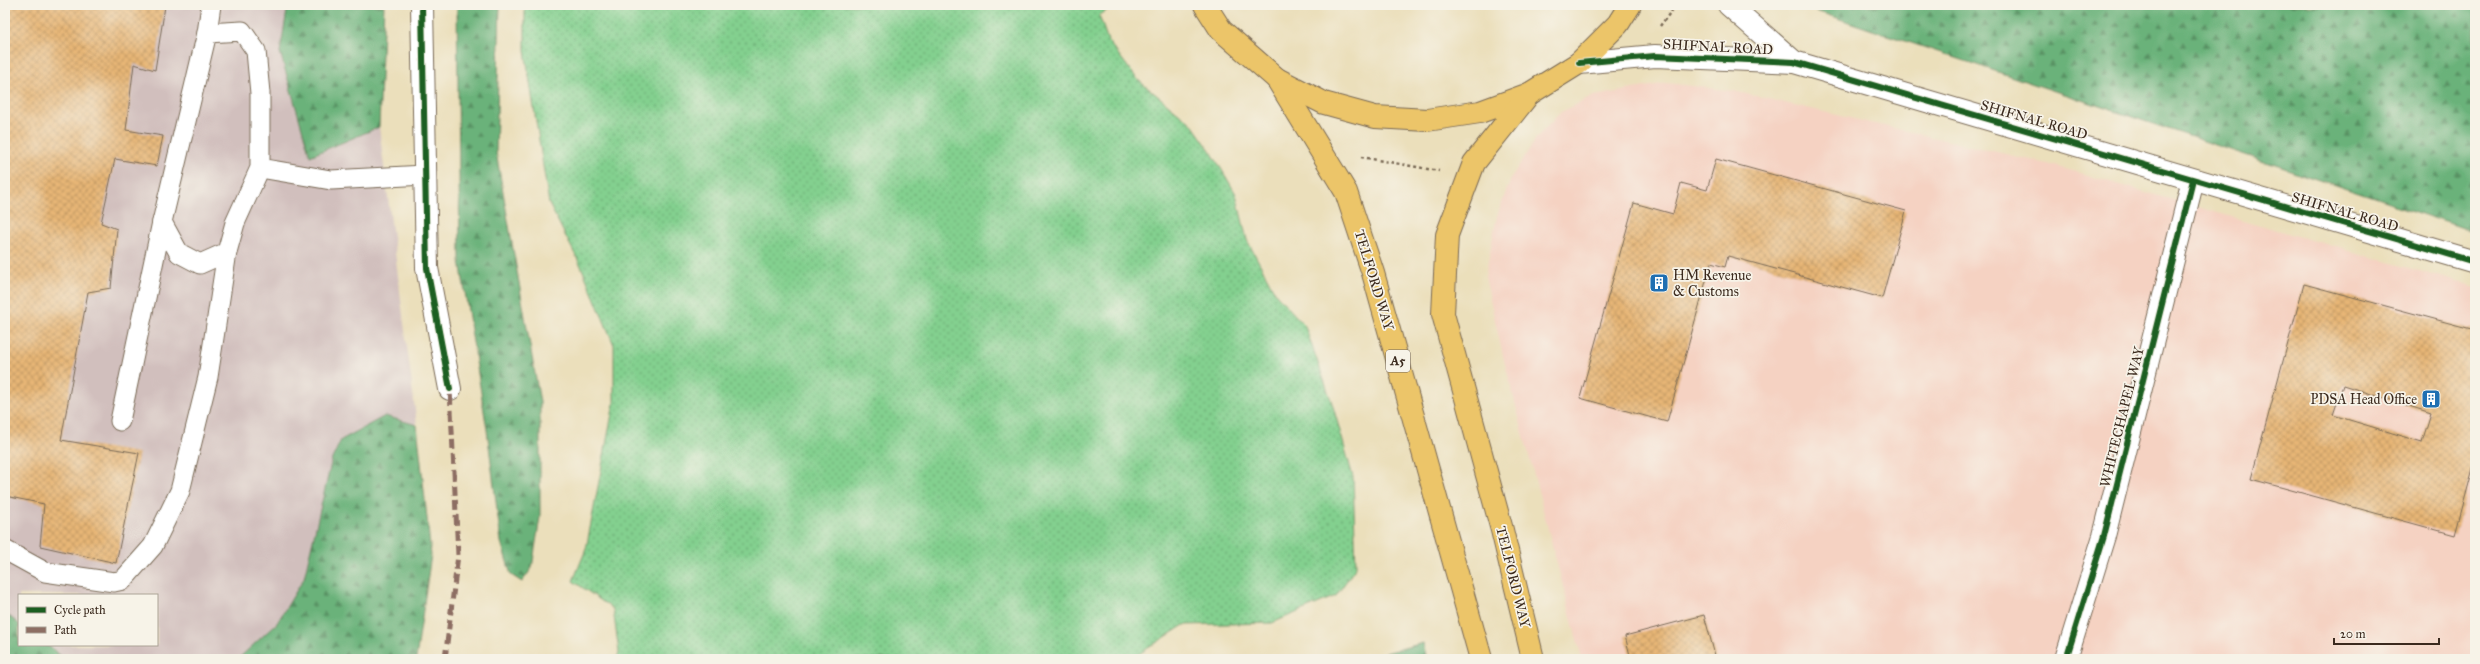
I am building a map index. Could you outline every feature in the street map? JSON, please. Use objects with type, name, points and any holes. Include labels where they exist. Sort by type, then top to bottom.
[{"type":"main road","points":[[1205,5],[1221,30],[1277,79],[1331,105],[1375,117],[1420,120],[1480,112],[1529,94],[1579,63],[1618,24],[1630,5]]},
{"type":"main road","name":"TELFORD WAY","points":[[1277,79],[1346,192],[1373,273],[1481,659]]},
{"type":"main road","name":"TELFORD WAY","points":[[1529,94],[1474,163],[1447,235],[1443,314],[1502,530],[1533,659]]},
{"type":"street","points":[[422,5],[427,268],[450,389]]},
{"type":"street","name":"SHIFNAL ROAD","points":[[1729,5],[1794,62]]},
{"type":"street","name":"SHIFNAL ROAD","points":[[1579,63],[1654,56],[1794,62],[2475,262]]},
{"type":"street","name":"WHITECHAPEL WAY","points":[[2066,659],[2104,536],[2193,180]]},
{"type":"lane","points":[[120,421],[162,222],[207,32],[211,5]]},
{"type":"lane","points":[[5,550],[45,572],[114,582],[123,580],[153,546],[180,491],[208,377],[227,252],[235,223],[260,168],[260,93],[256,51],[242,31],[207,32]]},
{"type":"lane","points":[[260,168],[331,180],[425,175]]},
{"type":"lane","points":[[162,222],[179,253],[200,264],[227,252]]},
{"type":"path","points":[[1657,30],[1676,5]]},
{"type":"path","points":[[1332,169],[1353,156],[1443,172],[1467,182]]},
{"type":"shaded area","points":[[5,5],[288,5],[280,52],[310,156],[379,127],[417,425],[385,416],[332,459],[304,578],[277,623],[238,659],[65,659],[48,646],[158,646],[158,594],[18,594],[18,623],[5,613]]},
{"type":"shaded area","points":[[1667,83],[1734,91],[2048,164],[2475,287],[2475,659],[1582,659],[1504,360],[1485,277],[1497,216],[1511,178],[1537,137],[1561,112],[1594,96]]},
{"type":"green space","points":[[288,5],[384,5],[379,127],[310,156],[280,52]]},
{"type":"green space","points":[[457,5],[500,5],[496,152],[540,402],[540,517],[532,568],[522,582],[511,575],[501,542],[487,430],[460,261]]},
{"type":"green space","points":[[525,5],[1116,5],[1099,15],[1108,41],[1138,80],[1191,123],[1212,153],[1236,194],[1247,240],[1276,294],[1305,326],[1332,403],[1353,477],[1356,567],[1336,596],[1272,623],[1184,625],[1131,659],[617,659],[619,652],[613,609],[573,581],[586,549],[614,403],[614,345],[581,266],[549,204],[525,51]]},
{"type":"green space","points":[[1798,5],[2475,5],[2475,232]]},
{"type":"green space","points":[[385,416],[417,425],[431,555],[416,659],[238,659],[277,623],[304,578],[332,459],[341,440]]},
{"type":"green space","points":[[5,613],[18,623],[18,646],[48,646],[65,659],[5,659]]},
{"type":"green space","points":[[1423,643],[1427,659],[1363,659]]},
{"type":"building","points":[[5,5],[165,6],[155,70],[134,64],[126,130],[163,136],[157,166],[115,159],[101,223],[117,229],[111,288],[88,292],[61,440],[139,453],[116,563],[40,546],[44,504],[5,496]]},
{"type":"building","name":"HM Revenue & Customs","points":[[1716,159],[1906,211],[1882,298],[1728,256],[1725,267],[1711,263],[1667,422],[1580,398],[1634,203],[1673,214],[1681,183],[1707,190]]},
{"type":"building","name":"PDSA Head Office","points":[[2304,284],[2475,330],[2475,461],[2455,535],[2251,479]],"holes":[[[2343,385],[2431,413],[2422,442],[2333,415]]]},
{"type":"building","points":[[1704,615],[1716,659],[1631,659],[1625,636]]},
{"type":"marked path","points":[[445,659],[458,555],[450,389]]},
{"type":"cycle path","points":[[422,5],[427,268],[450,389]]},
{"type":"cycle path","points":[[1579,63],[1655,56],[1794,62],[2475,262]]},
{"type":"cycle path","points":[[2066,659],[2104,536],[2193,180]]},
{"type":"place","name":"HM Revenue & Customs","points":[[1659,283]]},
{"type":"place","name":"PDSA Head Office","points":[[2431,399]]}]
